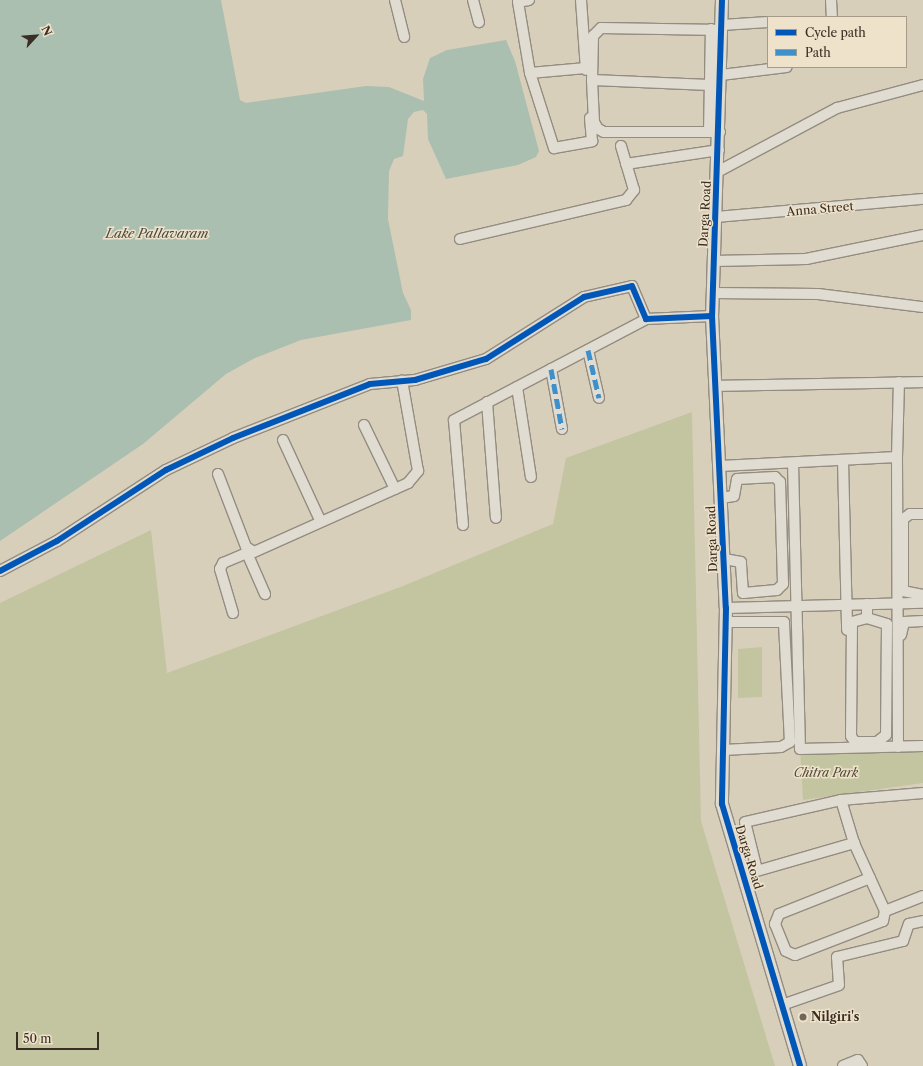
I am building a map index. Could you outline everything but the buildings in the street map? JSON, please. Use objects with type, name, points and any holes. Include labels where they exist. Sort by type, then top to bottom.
[{"type":"street","points":[[395,0],[404,37]]},
{"type":"street","points":[[473,0],[479,22]]},
{"type":"street","points":[[529,0],[518,2],[530,73],[554,148],[592,141],[581,0]]},
{"type":"street","name":"Darga Road","points":[[722,0],[718,28],[721,75],[714,132],[719,150],[719,171],[712,316],[726,608],[722,804],[800,1066]]},
{"type":"street","points":[[830,0],[832,16]]},
{"type":"street","points":[[718,28],[710,85],[714,132],[604,132],[594,122],[592,80],[593,36],[601,28],[718,28],[767,22]]},
{"type":"street","points":[[530,73],[586,68]]},
{"type":"street","points":[[721,75],[779,68]]},
{"type":"street","points":[[592,80],[710,85]]},
{"type":"street","points":[[719,171],[837,108],[923,85]]},
{"type":"street","points":[[460,239],[626,200],[634,190],[621,146]]},
{"type":"street","points":[[626,164],[719,150]]},
{"type":"street","name":"Anna Street","points":[[716,218],[923,199]]},
{"type":"street","points":[[714,261],[806,258],[923,235]]},
{"type":"street","points":[[0,571],[57,541],[166,470],[273,420],[370,384],[415,380],[486,359],[584,297],[625,286],[635,290],[646,319]]},
{"type":"street","points":[[713,293],[818,294],[923,307]]},
{"type":"street","points":[[463,525],[454,420],[646,319],[712,316]]},
{"type":"street","points":[[588,350],[599,398]]},
{"type":"street","points":[[551,369],[562,429]]},
{"type":"street","points":[[233,613],[220,569],[223,563],[249,552],[257,552],[320,520],[395,489],[415,478],[418,471],[402,380]]},
{"type":"street","points":[[898,382],[895,603],[898,747]]},
{"type":"street","points":[[716,386],[923,382]]},
{"type":"street","points":[[517,387],[531,477]]},
{"type":"street","points":[[487,402],[496,518]]},
{"type":"street","points":[[364,425],[395,489]]},
{"type":"street","points":[[283,440],[320,520]]},
{"type":"street","points":[[720,466],[896,458]]},
{"type":"street","points":[[844,461],[849,748]]},
{"type":"street","points":[[793,463],[800,749],[898,747],[923,744]]},
{"type":"street","points":[[218,474],[266,594]]},
{"type":"street","points":[[721,498],[734,496],[737,480],[775,478],[780,482],[783,584],[777,590],[743,593],[740,562],[724,559]]},
{"type":"street","points":[[921,599],[903,591],[903,520],[910,514],[923,514]]},
{"type":"street","points":[[726,608],[895,603],[921,599]]},
{"type":"street","points":[[921,599],[920,620],[901,624],[901,736],[907,743],[923,744]]},
{"type":"street","points":[[867,604],[867,618]]},
{"type":"street","points":[[867,618],[887,624],[886,735],[877,742],[855,742],[851,736],[852,622],[867,618]]},
{"type":"street","points":[[723,750],[781,747],[790,742],[784,622],[726,622]]},
{"type":"street","points":[[757,870],[745,822],[841,800],[923,793]]},
{"type":"street","points":[[841,800],[854,843],[870,878],[885,911],[883,921],[795,955],[786,951],[775,924],[779,914],[870,878]]},
{"type":"street","points":[[743,875],[854,843]]},
{"type":"street","points":[[885,911],[923,896]]},
{"type":"street","points":[[782,1005],[839,985],[837,957],[903,941],[909,924],[923,921]]},
{"type":"street","points":[[843,1066],[858,1060],[862,1066]]},
{"type":"green space","points":[[692,412],[701,821],[775,1066],[0,1066],[0,603],[151,530],[167,673],[403,586],[553,524],[566,458]]},
{"type":"green space","points":[[762,647],[762,697],[738,698],[738,649]]},
{"type":"green space","name":"Chitra Park","points":[[923,746],[923,783],[803,800],[800,749]]},
{"type":"water","name":"Lake Pallavaram","points":[[0,0],[221,0],[240,100],[246,103],[366,86],[389,87],[424,101],[423,79],[430,58],[447,50],[506,40],[515,61],[539,151],[536,157],[518,165],[446,179],[428,139],[427,114],[423,110],[414,112],[408,119],[403,156],[394,159],[389,171],[388,219],[403,293],[411,310],[411,320],[301,340],[253,359],[226,374],[143,444],[0,541]]},
{"type":"marked path","points":[[588,350],[599,398]]},
{"type":"marked path","points":[[551,369],[562,429]]},
{"type":"cycle path","points":[[722,0],[712,316],[726,608],[722,804],[800,1066]]},
{"type":"cycle path","points":[[0,571],[57,541],[166,470],[233,438],[370,384],[415,380],[486,359],[584,297],[632,286],[646,319],[712,316]]},
{"type":"place","name":"Nilgiri's","points":[[803,1017]]}]
